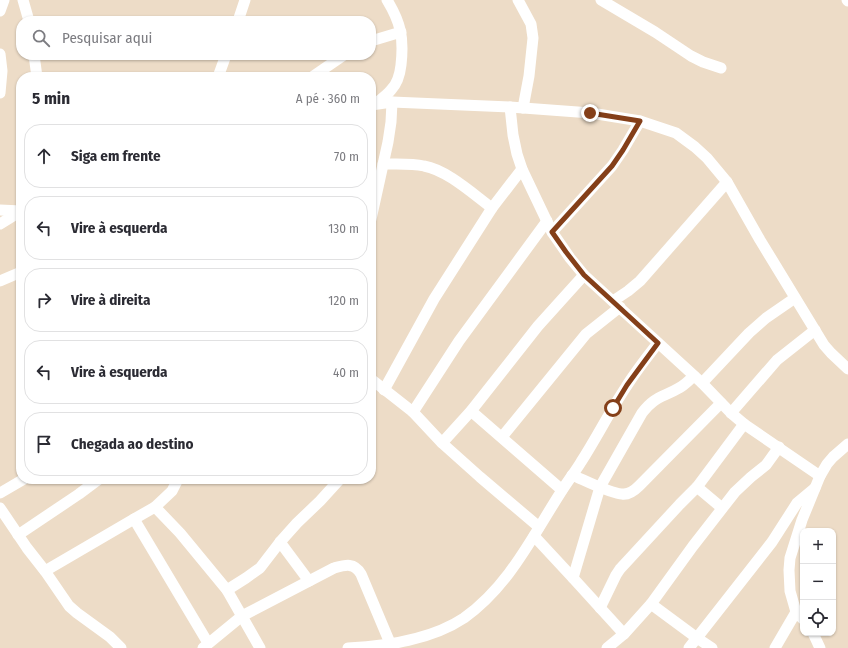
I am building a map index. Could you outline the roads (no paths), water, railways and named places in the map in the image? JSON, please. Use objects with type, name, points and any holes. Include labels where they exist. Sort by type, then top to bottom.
[{"type":"street","points":[[0,10],[4,0]]},
{"type":"street","points":[[23,0],[28,16]]},
{"type":"street","points":[[240,16],[245,0]]},
{"type":"street","points":[[376,102],[392,90],[400,75],[403,51],[401,32],[395,14],[387,0]]},
{"type":"street","points":[[518,0],[531,24],[533,38],[529,76],[523,108]]},
{"type":"street","points":[[601,0],[656,32],[691,56],[721,68]]},
{"type":"street","points":[[376,40],[401,32]]},
{"type":"street","points":[[0,54],[2,71],[0,93]]},
{"type":"street","points":[[35,60],[36,72]]},
{"type":"street","points":[[220,72],[224,60]]},
{"type":"street","points":[[319,72],[337,60]]},
{"type":"street","points":[[376,104],[392,102],[510,107],[590,113],[640,121],[676,134],[695,147],[707,158],[727,182],[824,345],[831,354],[848,369]]},
{"type":"street","points":[[376,196],[388,142],[392,102]]},
{"type":"street","points":[[510,107],[514,141],[522,169],[552,232],[584,275],[698,379],[731,413],[744,424],[820,476]]},
{"type":"street","points":[[552,232],[612,166],[640,121]]},
{"type":"street","points":[[383,164],[413,165],[434,168],[449,176],[492,208]]},
{"type":"street","points":[[384,390],[434,299],[492,208],[522,169]]},
{"type":"street","points":[[502,437],[586,334],[593,327],[604,320],[616,304],[640,281],[727,182]]},
{"type":"street","points":[[0,210],[16,211]]},
{"type":"street","points":[[0,224],[16,214]]},
{"type":"street","points":[[413,412],[459,341],[546,221]]},
{"type":"street","points":[[0,281],[16,274]]},
{"type":"street","points":[[442,443],[471,411],[538,326],[584,275]]},
{"type":"street","points":[[573,578],[600,487],[648,405],[654,400],[698,379],[749,332],[795,298]]},
{"type":"street","points":[[731,413],[777,360],[815,330]]},
{"type":"street","points":[[348,648],[417,639],[435,633],[463,618],[478,607],[497,588],[519,560],[581,462],[627,385],[658,343]]},
{"type":"street","points":[[376,383],[413,412],[442,443],[537,532],[573,578],[624,634]]},
{"type":"street","points":[[572,475],[612,492],[628,494],[639,486],[721,403]]},
{"type":"street","points":[[471,411],[562,490]]},
{"type":"street","points":[[600,608],[620,569],[697,487],[744,424]]},
{"type":"street","points":[[775,648],[800,615],[790,591],[788,570],[790,558],[802,520],[820,476],[827,464],[848,444]]},
{"type":"street","points":[[607,648],[624,634],[651,604],[722,508],[739,488],[766,465],[778,447]]},
{"type":"street","points":[[0,493],[16,484]]},
{"type":"street","points":[[18,535],[93,484]]},
{"type":"street","points":[[45,571],[155,507],[172,491],[176,484]]},
{"type":"street","points":[[227,590],[260,568],[280,542],[320,501],[334,484]]},
{"type":"street","points":[[697,487],[722,508]]},
{"type":"street","points":[[689,648],[772,542],[797,503],[815,488]]},
{"type":"street","points":[[155,507],[180,533],[227,590],[260,648]]},
{"type":"street","points":[[0,508],[69,606],[110,637],[121,648]]},
{"type":"street","points":[[134,519],[205,645],[242,616],[334,568],[344,565],[354,566],[358,569],[390,643]]},
{"type":"street","points":[[280,542],[309,581]]},
{"type":"street","points":[[651,604],[712,648]]},
{"type":"street","points":[[814,636],[820,648]]}]
